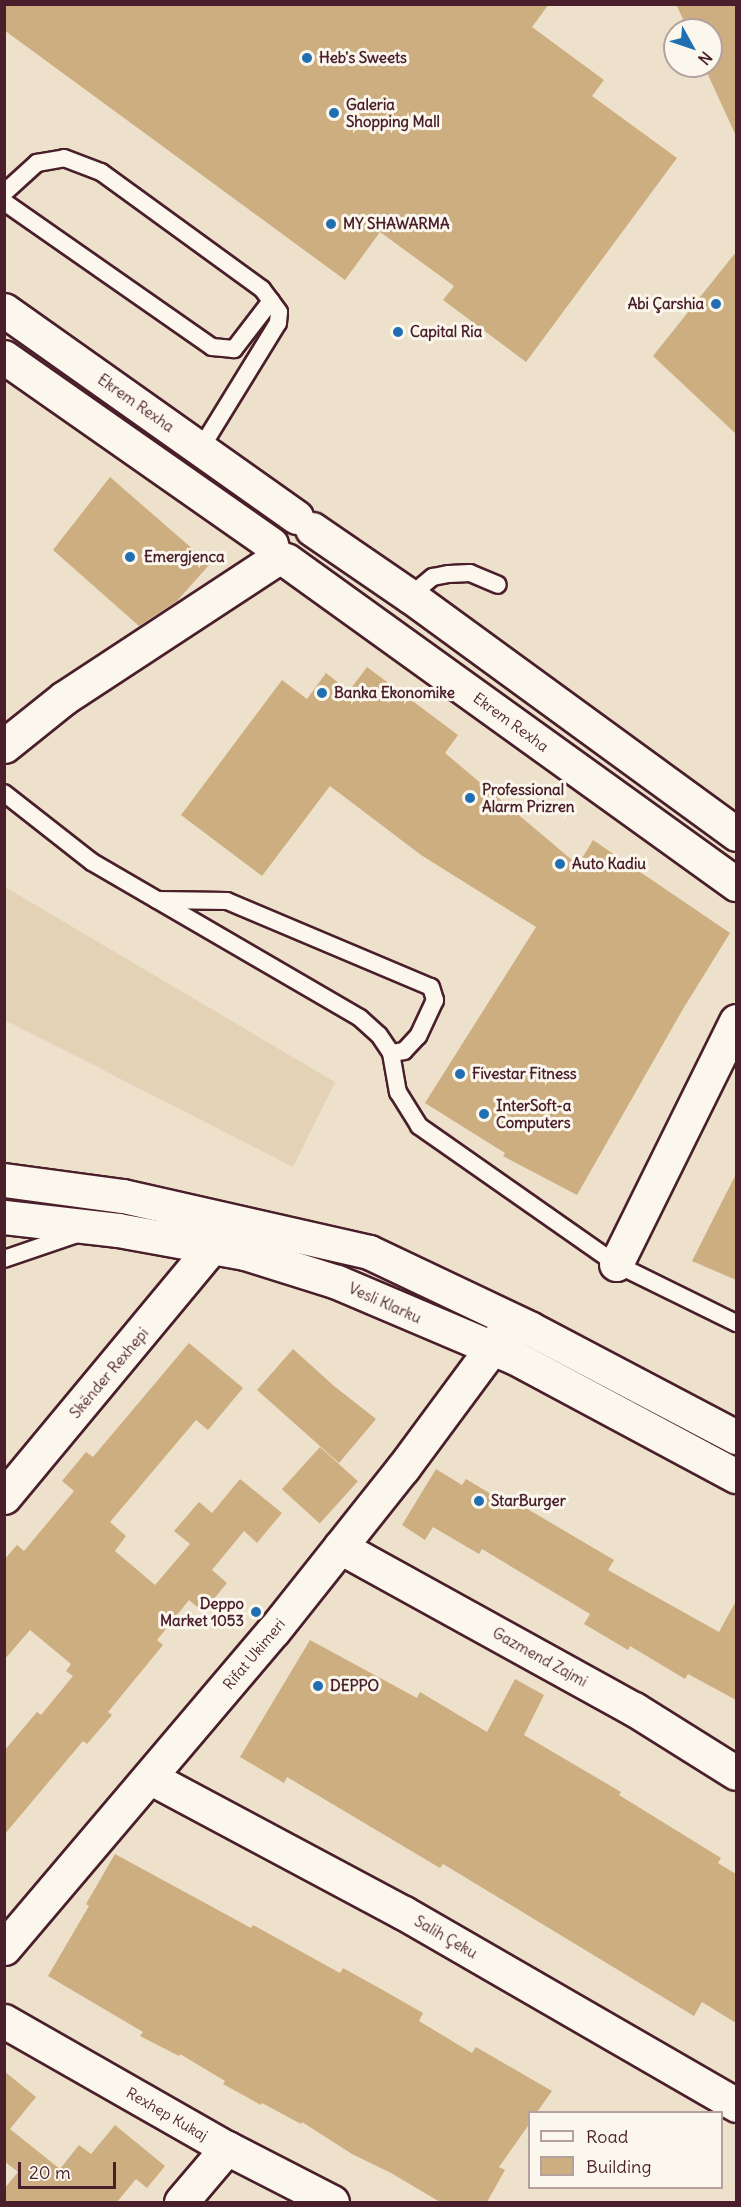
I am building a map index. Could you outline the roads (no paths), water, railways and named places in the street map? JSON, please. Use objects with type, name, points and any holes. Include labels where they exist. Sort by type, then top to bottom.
[{"type":"street","name":"Ekrem Rexha","points":[[4,310],[410,596],[736,834]]},
{"type":"street","name":"Ekrem Rexha","points":[[4,357],[736,884]]},
{"type":"street","points":[[4,746],[64,698],[279,554],[299,559],[310,550],[314,537],[304,523]]},
{"type":"street","points":[[616,1264],[736,1021]]},
{"type":"street","points":[[4,1180],[123,1196],[369,1252],[512,1320],[736,1437]]},
{"type":"street","name":"Vesli Klarku","points":[[4,1216],[245,1253],[337,1282],[514,1358],[736,1476]]},
{"type":"street","name":"Skënder Rexhepi","points":[[4,1497],[211,1248]]},
{"type":"street","name":"Rifat Ukimeri","points":[[4,1948],[151,1778],[340,1547],[493,1350],[512,1320]]},
{"type":"street","name":"Gazmend Zajmi","points":[[340,1547],[634,1710],[736,1773]]},
{"type":"street","name":"Salih Çeku","points":[[151,1778],[404,1913],[736,2105]]},
{"type":"street","name":"Rexhep Kukaj","points":[[4,2021],[227,2148],[332,2202]]},
{"type":"street","points":[[181,2202],[227,2148]]},
{"type":"lane","points":[[4,193],[37,163],[64,158],[101,172],[262,289],[279,312],[278,323],[201,448]]},
{"type":"lane","points":[[4,202],[212,347],[234,349],[271,301]]},
{"type":"lane","points":[[410,596],[434,577],[449,574],[470,573],[498,585]]},
{"type":"lane","points":[[4,793],[92,862],[360,1018],[379,1035],[392,1053],[398,1092],[419,1126],[616,1264],[736,1323]]},
{"type":"lane","points":[[156,900],[227,901],[431,987],[435,1000],[418,1036],[404,1051],[392,1053]]},
{"type":"lane","points":[[4,1259],[26,1254],[93,1228]]},
{"type":"place","name":"Heb's Sweets","points":[[307,58]]},
{"type":"place","name":"Galeria Shopping Mall","points":[[334,113]]},
{"type":"place","name":"MY SHAWARMA","points":[[331,224]]},
{"type":"place","name":"Abi Çarshia","points":[[716,304]]},
{"type":"place","name":"Capital Ria","points":[[398,332]]},
{"type":"place","name":"Emergjenca","points":[[130,557]]},
{"type":"place","name":"Banka Ekonomike","points":[[322,693]]},
{"type":"place","name":"Professional Alarm Prizren","points":[[470,798]]},
{"type":"place","name":"Auto Kadiu","points":[[560,864]]},
{"type":"place","name":"Fivestar Fitness","points":[[460,1074]]},
{"type":"place","name":"InterSoft-a Computers","points":[[484,1114]]},
{"type":"place","name":"StarBurger","points":[[479,1501]]},
{"type":"place","name":"Deppo Market 1053","points":[[256,1612]]},
{"type":"place","name":"DEPPO","points":[[318,1686]]}]
